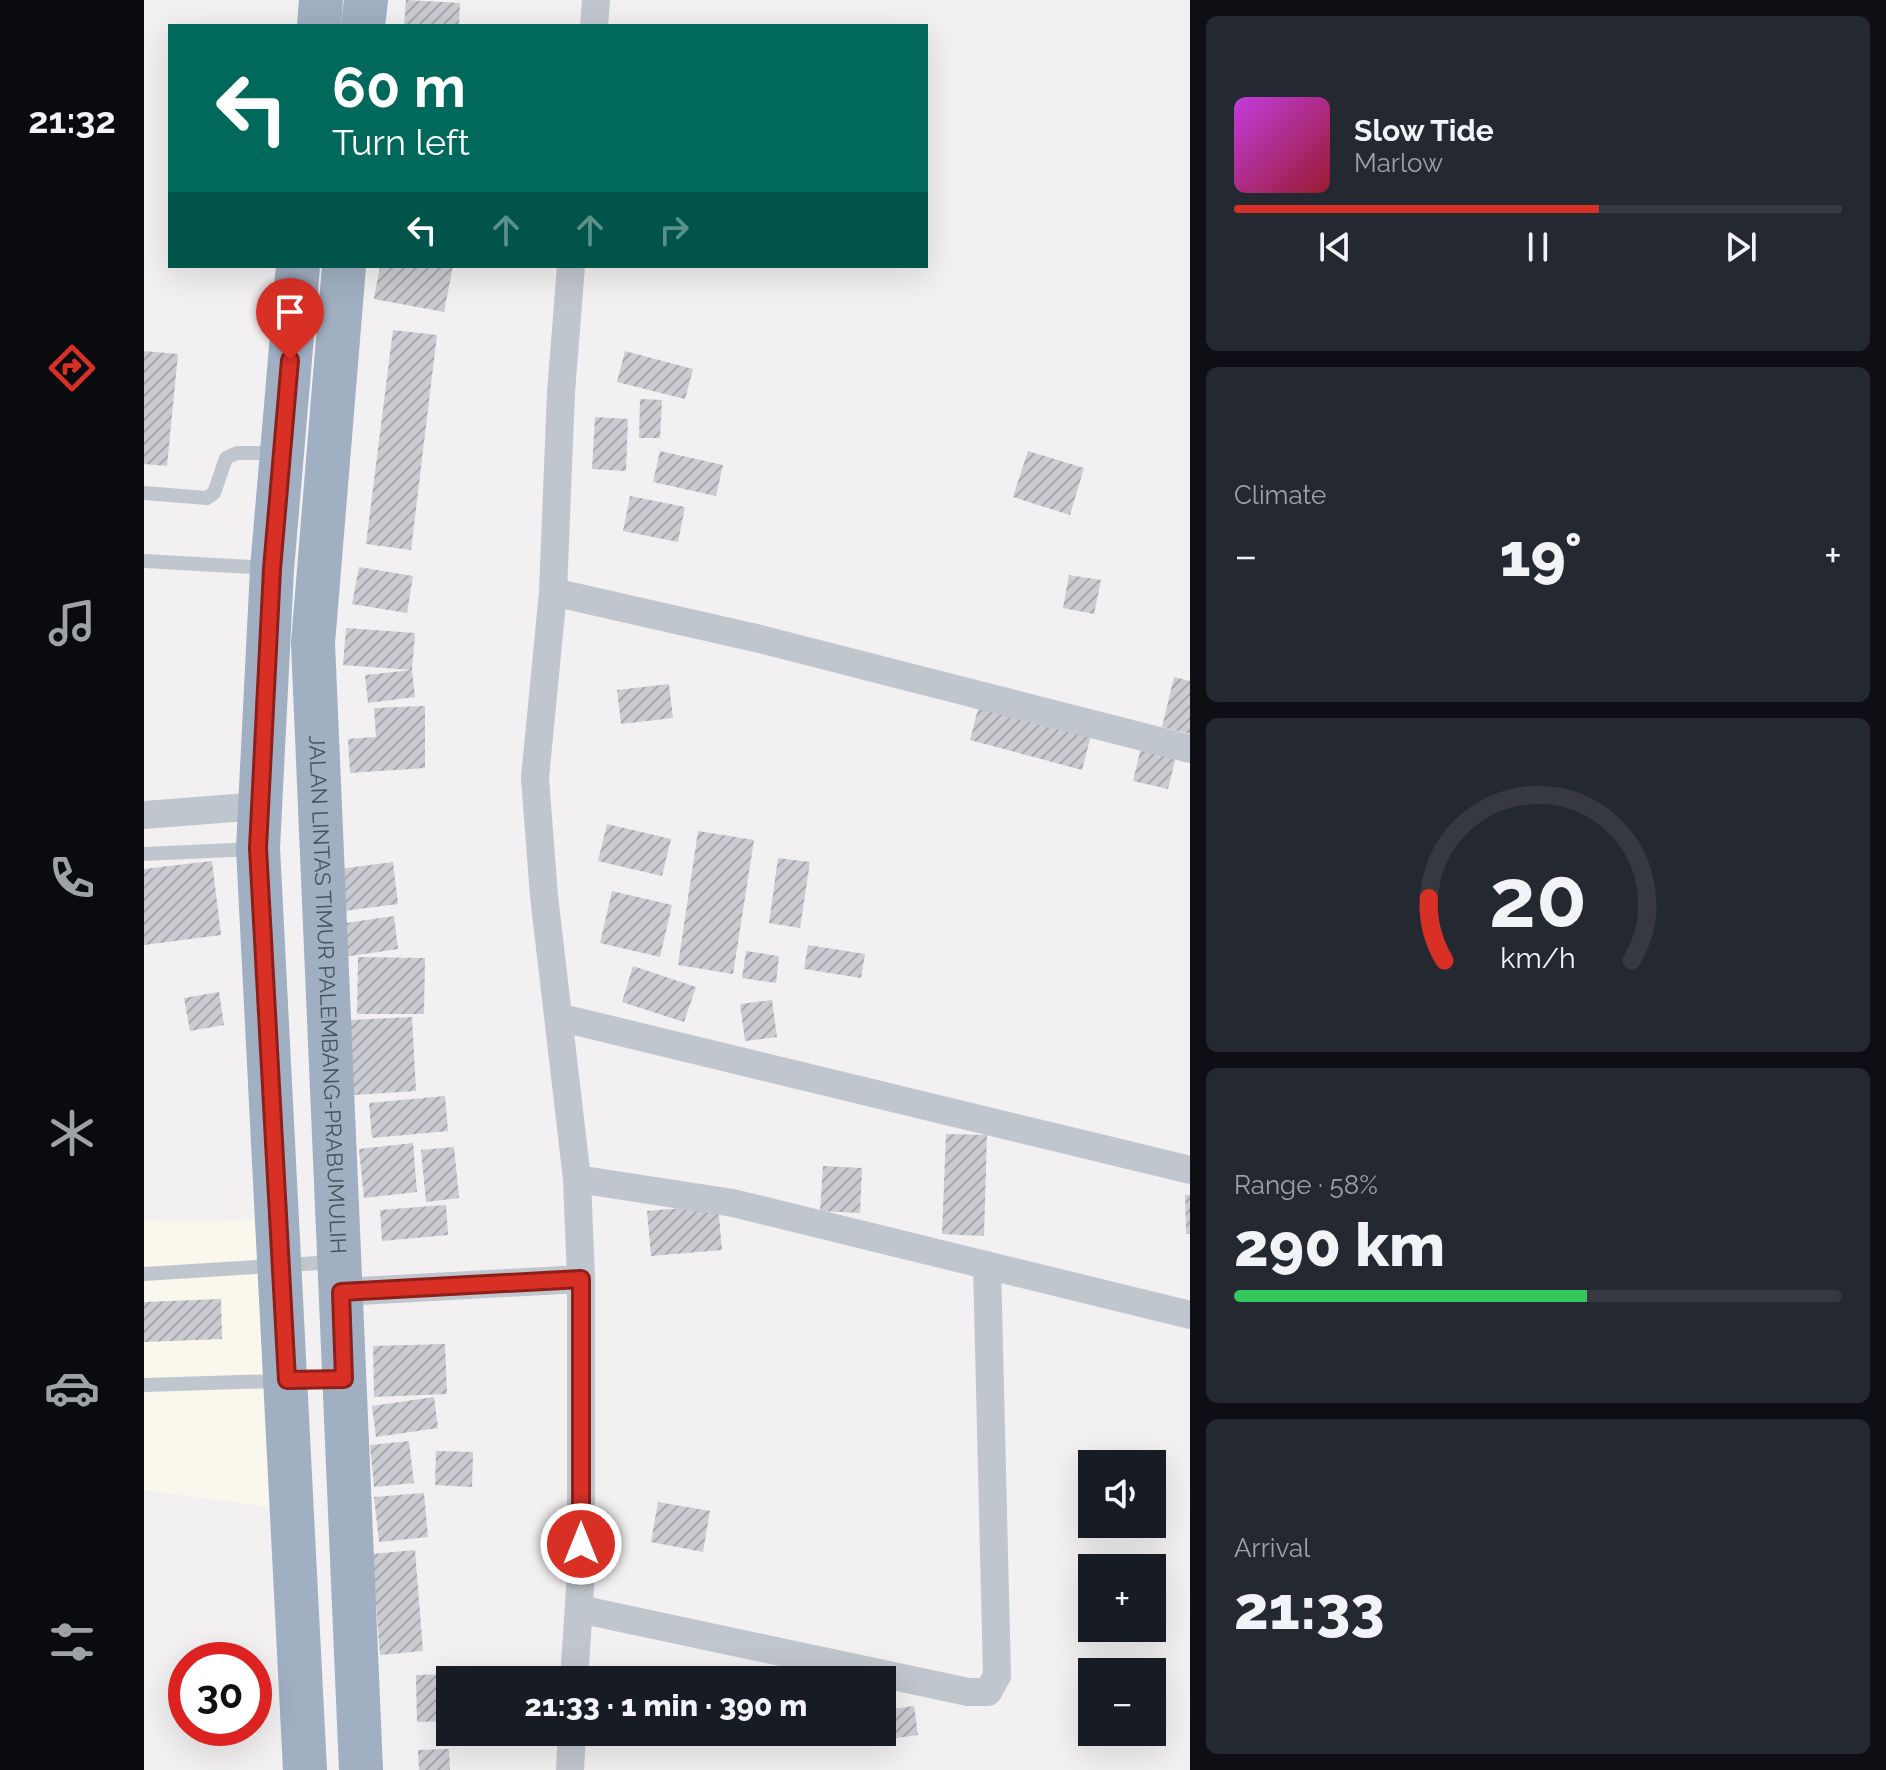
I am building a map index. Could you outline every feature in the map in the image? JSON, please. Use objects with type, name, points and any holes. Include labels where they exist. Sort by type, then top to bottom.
[{"type":"highway","points":[[319,24],[321,0]]},
{"type":"highway","points":[[363,24],[366,0]]},
{"type":"highway","points":[[298,268],[272,569],[259,827],[305,1770]]},
{"type":"highway","name":"JALAN LINTAS TIMUR PALEMBANG-PRABUMULIH","points":[[344,268],[313,643],[361,1770]]},
{"type":"street","points":[[594,24],[596,0]]},
{"type":"street","points":[[571,268],[561,392],[553,592],[535,778],[577,1179],[581,1279],[579,1609],[575,1666]]},
{"type":"street","points":[[553,592],[760,639],[1190,749]]},
{"type":"street","points":[[144,815],[259,827]]},
{"type":"street","points":[[558,1017],[1190,1170]]},
{"type":"street","points":[[577,1179],[733,1203],[1190,1315]]},
{"type":"street","points":[[579,1609],[968,1692],[988,1692],[997,1676],[987,1265]]},
{"type":"street","points":[[340,1277],[458,1285],[581,1279]]},
{"type":"street","points":[[570,1770],[571,1746]]},
{"type":"lane","points":[[144,493],[207,498],[214,493],[226,458],[237,453],[282,453]]},
{"type":"lane","points":[[144,561],[272,569]]},
{"type":"lane","points":[[144,854],[259,827]]},
{"type":"lane","points":[[144,1274],[282,1265],[340,1277]]},
{"type":"lane","points":[[144,1385],[344,1379]]},
{"type":"shaded area","points":[[258,1220],[271,1507],[144,1490],[144,1221]]},
{"type":"building","points":[[406,0],[460,3],[459,24],[404,24]]},
{"type":"building","points":[[380,268],[453,268],[444,312],[374,299]]},
{"type":"building","points":[[393,330],[437,335],[411,550],[366,544]]},
{"type":"building","points":[[144,351],[178,354],[167,466],[144,464]]},
{"type":"building","points":[[625,351],[693,369],[685,399],[617,382]]},
{"type":"building","points":[[640,399],[662,400],[660,438],[639,438]]},
{"type":"building","points":[[595,417],[628,419],[626,471],[592,469]]},
{"type":"building","points":[[660,451],[723,465],[716,496],[653,482]]},
{"type":"building","points":[[1028,451],[1084,468],[1070,515],[1013,497]]},
{"type":"building","points":[[630,496],[685,507],[678,542],[623,531]]},
{"type":"building","points":[[359,567],[413,576],[407,613],[352,604]]},
{"type":"building","points":[[1069,575],[1101,580],[1094,614],[1063,608]]},
{"type":"building","points":[[346,628],[415,633],[412,670],[343,665]]},
{"type":"building","points":[[412,670],[415,697],[368,703],[365,675]]},
{"type":"building","points":[[1174,677],[1190,681],[1190,734],[1162,727]]},
{"type":"building","points":[[669,684],[673,718],[621,724],[617,690]]},
{"type":"building","points":[[979,705],[1091,735],[1082,770],[970,740]]},
{"type":"building","points":[[425,706],[425,768],[350,773],[348,739],[376,737],[374,708]]},
{"type":"building","points":[[1141,748],[1176,757],[1168,789],[1133,781]]},
{"type":"building","points":[[607,824],[671,839],[662,876],[598,861]]},
{"type":"building","points":[[698,831],[754,840],[733,974],[678,965]]},
{"type":"building","points":[[778,858],[810,862],[800,928],[769,923]]},
{"type":"building","points":[[212,861],[221,935],[144,945],[144,869]]},
{"type":"building","points":[[393,862],[398,904],[343,911],[339,869]]},
{"type":"building","points":[[612,891],[672,905],[660,957],[600,943]]},
{"type":"building","points":[[394,916],[398,949],[344,957],[339,924]]},
{"type":"building","points":[[808,945],[865,954],[861,978],[804,969]]},
{"type":"building","points":[[746,951],[779,956],[776,983],[742,978]]},
{"type":"building","points":[[358,957],[425,958],[424,1014],[357,1014]]},
{"type":"building","points":[[633,966],[696,987],[684,1022],[622,1002]]},
{"type":"building","points":[[219,992],[224,1025],[190,1031],[184,998]]},
{"type":"building","points":[[772,1000],[777,1037],[745,1041],[740,1004]]},
{"type":"building","points":[[412,1017],[416,1091],[354,1095],[350,1020]]},
{"type":"building","points":[[445,1096],[448,1131],[372,1138],[369,1103]]},
{"type":"building","points":[[946,1134],[987,1135],[984,1236],[942,1234]]},
{"type":"building","points":[[413,1143],[417,1192],[364,1198],[359,1149]]},
{"type":"building","points":[[454,1147],[459,1198],[426,1202],[421,1150]]},
{"type":"building","points":[[823,1166],[862,1168],[860,1213],[820,1211]]},
{"type":"building","points":[[1185,1195],[1190,1195],[1190,1234],[1186,1234]]},
{"type":"building","points":[[446,1205],[448,1235],[382,1241],[380,1210]]},
{"type":"building","points":[[718,1205],[722,1250],[651,1256],[647,1211]]},
{"type":"building","points":[[221,1299],[222,1339],[144,1342],[144,1302]]},
{"type":"building","points":[[445,1344],[447,1394],[374,1397],[373,1346]]},
{"type":"building","points":[[434,1397],[438,1428],[376,1437],[372,1406]]},
{"type":"building","points":[[409,1441],[414,1483],[374,1487],[370,1445]]},
{"type":"building","points":[[436,1451],[473,1452],[472,1487],[435,1485]]},
{"type":"building","points":[[424,1493],[428,1537],[379,1542],[374,1497]]},
{"type":"building","points":[[658,1502],[710,1511],[703,1552],[651,1542]]},
{"type":"building","points":[[415,1550],[423,1651],[380,1655],[372,1554]]},
{"type":"building","points":[[436,1674],[436,1721],[417,1722],[416,1675]]},
{"type":"building","points":[[914,1706],[918,1735],[896,1738],[896,1708]]},
{"type":"building","points":[[449,1749],[450,1770],[419,1770],[418,1750]]},
{"type":"route","points":[[290,360],[272,569],[258,848],[287,1380],[344,1379],[341,1292],[581,1279],[581,1544]]}]
